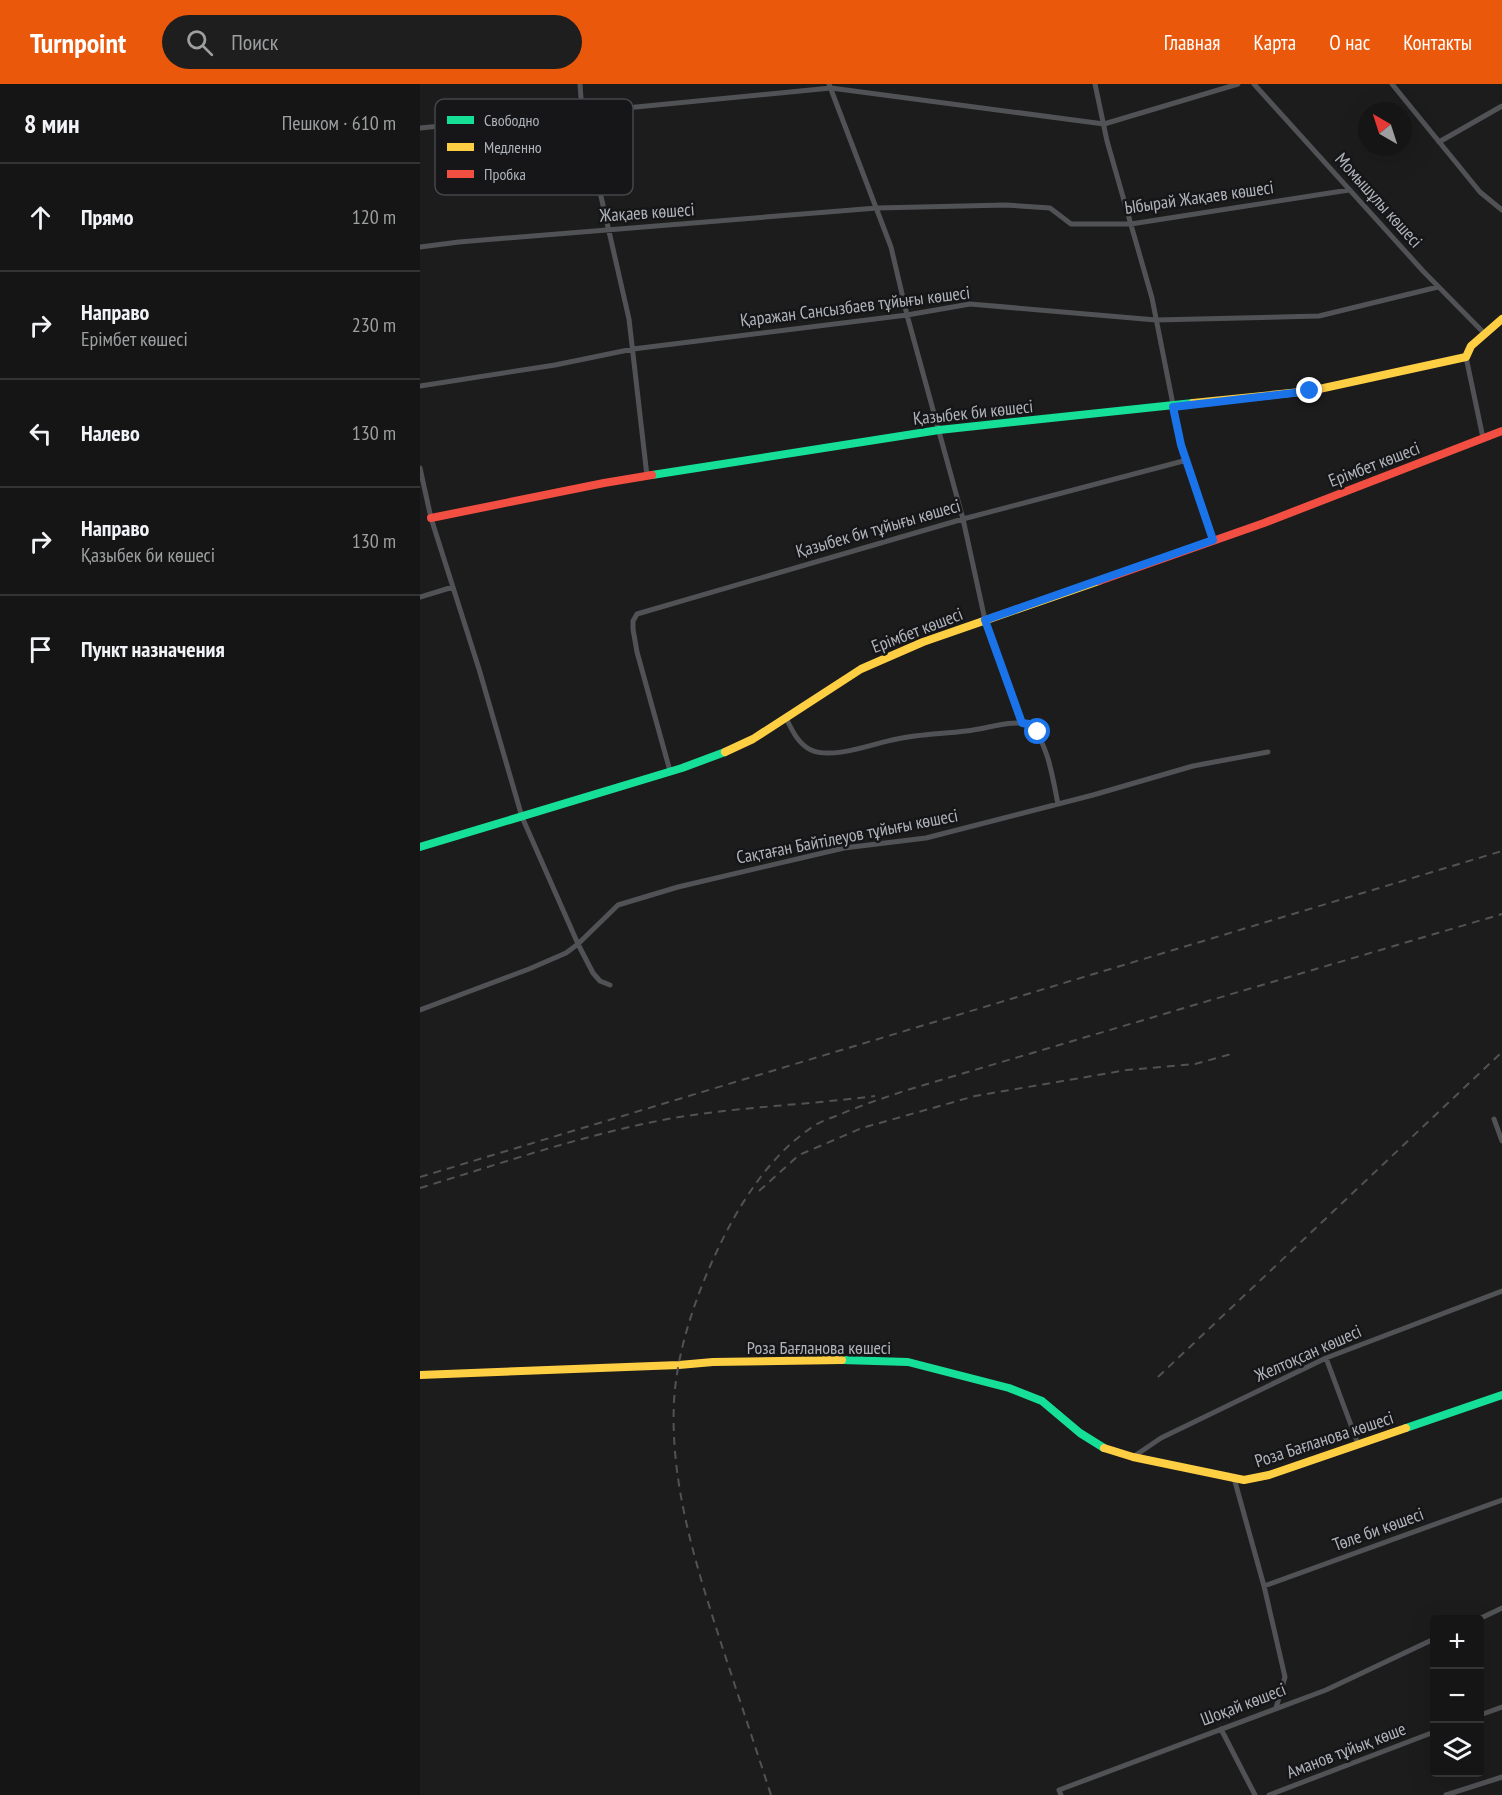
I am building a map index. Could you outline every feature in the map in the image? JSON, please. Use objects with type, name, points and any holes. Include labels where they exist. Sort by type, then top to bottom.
[{"type":"street","points":[[580,84],[581,99]]},
{"type":"street","points":[[1095,84],[1152,298],[1181,445],[1213,540]]},
{"type":"street","points":[[633,107],[830,86],[1104,124],[1238,84]]},
{"type":"street","name":"Момышұлы көшесі","points":[[1254,84],[1438,287],[1485,334]]},
{"type":"street","points":[[1392,84],[1480,192],[1502,210]]},
{"type":"street","points":[[830,86],[891,247],[907,315],[963,519],[985,620],[1022,723]]},
{"type":"street","points":[[1439,142],[1502,106]]},
{"type":"street","points":[[420,128],[435,127]]},
{"type":"street","name":"Ыбырай Жақаев көшесі","points":[[877,208],[1006,205],[1050,208],[1071,224],[1131,224],[1349,190]]},
{"type":"street","points":[[601,195],[629,319],[647,476]]},
{"type":"street","name":"Жақаев көшесі","points":[[420,247],[877,208]]},
{"type":"street","name":"Қаражан Сансызбаев тұйығы көшесі","points":[[420,386],[555,365],[633,349],[907,315],[970,304],[1156,320],[1319,316],[1438,287]]},
{"type":"street","points":[[1483,438],[1466,357],[1471,346],[1502,319]]},
{"type":"street","name":"Қазыбек би көшесі","points":[[431,518],[604,483],[939,430],[1310,391],[1466,357]]},
{"type":"street","name":"Ерімбет көшесі","points":[[420,847],[717,755],[753,739],[861,669],[923,642],[1264,523],[1502,431]]},
{"type":"street","name":"Қазыбек би тұйығы көшесі","points":[[670,771],[633,629],[633,621],[637,614],[963,519],[1186,460]]},
{"type":"street","points":[[420,468],[431,518],[522,817],[578,944],[600,981],[610,985]]},
{"type":"street","points":[[420,597],[453,587]]},
{"type":"street","points":[[786,718],[802,744],[812,751],[829,754],[899,738],[969,731],[1000,723],[1029,724],[1038,732],[1058,804]]},
{"type":"street","name":"Сақтаған Байтілеуов тұйығы көшесі","points":[[420,1010],[566,953],[618,905],[678,887],[844,848],[926,838],[1193,766],[1268,752]]},
{"type":"street","points":[[1494,1119],[1502,1141]]},
{"type":"street","name":"Желтоқсан көшесі","points":[[1133,1457],[1161,1438],[1326,1358],[1502,1291]]},
{"type":"street","points":[[1326,1358],[1358,1444]]},
{"type":"street","name":"Роза Бағланова көшесі","points":[[420,1374],[747,1361],[874,1359],[908,1362],[1009,1388],[1042,1401],[1104,1448],[1133,1457],[1244,1480],[1269,1475],[1502,1395]]},
{"type":"street","points":[[1234,1478],[1264,1586],[1285,1677],[1276,1708]]},
{"type":"street","name":"Төле би көшесі","points":[[1264,1586],[1502,1500]]},
{"type":"street","points":[[1484,1617],[1502,1608]]},
{"type":"street","name":"Шоқай көшесі","points":[[1060,1792],[1326,1690],[1430,1641]]},
{"type":"street","points":[[1484,1713],[1502,1707]]},
{"type":"street","points":[[1221,1729],[1255,1795]]},
{"type":"street","name":"Аманов тұйық көше","points":[[1269,1795],[1430,1734]]},
{"type":"street","points":[[1446,1795],[1502,1777]]},
{"type":"railway","points":[[420,1177],[1502,851]]},
{"type":"railway","points":[[771,1795],[693,1552],[680,1492],[674,1432],[674,1401],[679,1363],[694,1306],[708,1270],[734,1217],[769,1167],[783,1151],[817,1124],[907,1090],[1502,914]]},
{"type":"railway","points":[[1158,1377],[1502,1052]]},
{"type":"railway","points":[[759,1191],[799,1155],[862,1128],[975,1096],[1127,1070],[1195,1064],[1235,1053]]},
{"type":"railway","points":[[420,1188],[562,1145],[648,1123],[732,1110],[875,1096]]},
{"type":"traffic: fast","points":[[652,475],[939,430],[1193,403]]},
{"type":"traffic: fast","points":[[420,847],[682,768],[725,752]]},
{"type":"traffic: fast","points":[[842,1360],[908,1362],[1009,1388],[1042,1401],[1080,1433],[1104,1448]]},
{"type":"traffic: fast","points":[[1406,1428],[1502,1395]]},
{"type":"traffic: slow","points":[[1193,403],[1310,391],[1466,357],[1471,346],[1502,319]]},
{"type":"traffic: slow","points":[[725,752],[753,739],[861,669],[923,642],[1099,581]]},
{"type":"traffic: slow","points":[[420,1375],[713,1362],[842,1360]]},
{"type":"traffic: slow","points":[[1104,1448],[1133,1457],[1244,1480],[1269,1475],[1406,1428]]},
{"type":"traffic: jam","points":[[1099,581],[1264,523],[1502,431]]},
{"type":"traffic: jam","points":[[431,518],[652,475]]},
{"type":"route","points":[[1038,732],[1029,724],[1022,723],[985,620],[1213,540],[1181,445],[1173,407],[1310,391]]}]
